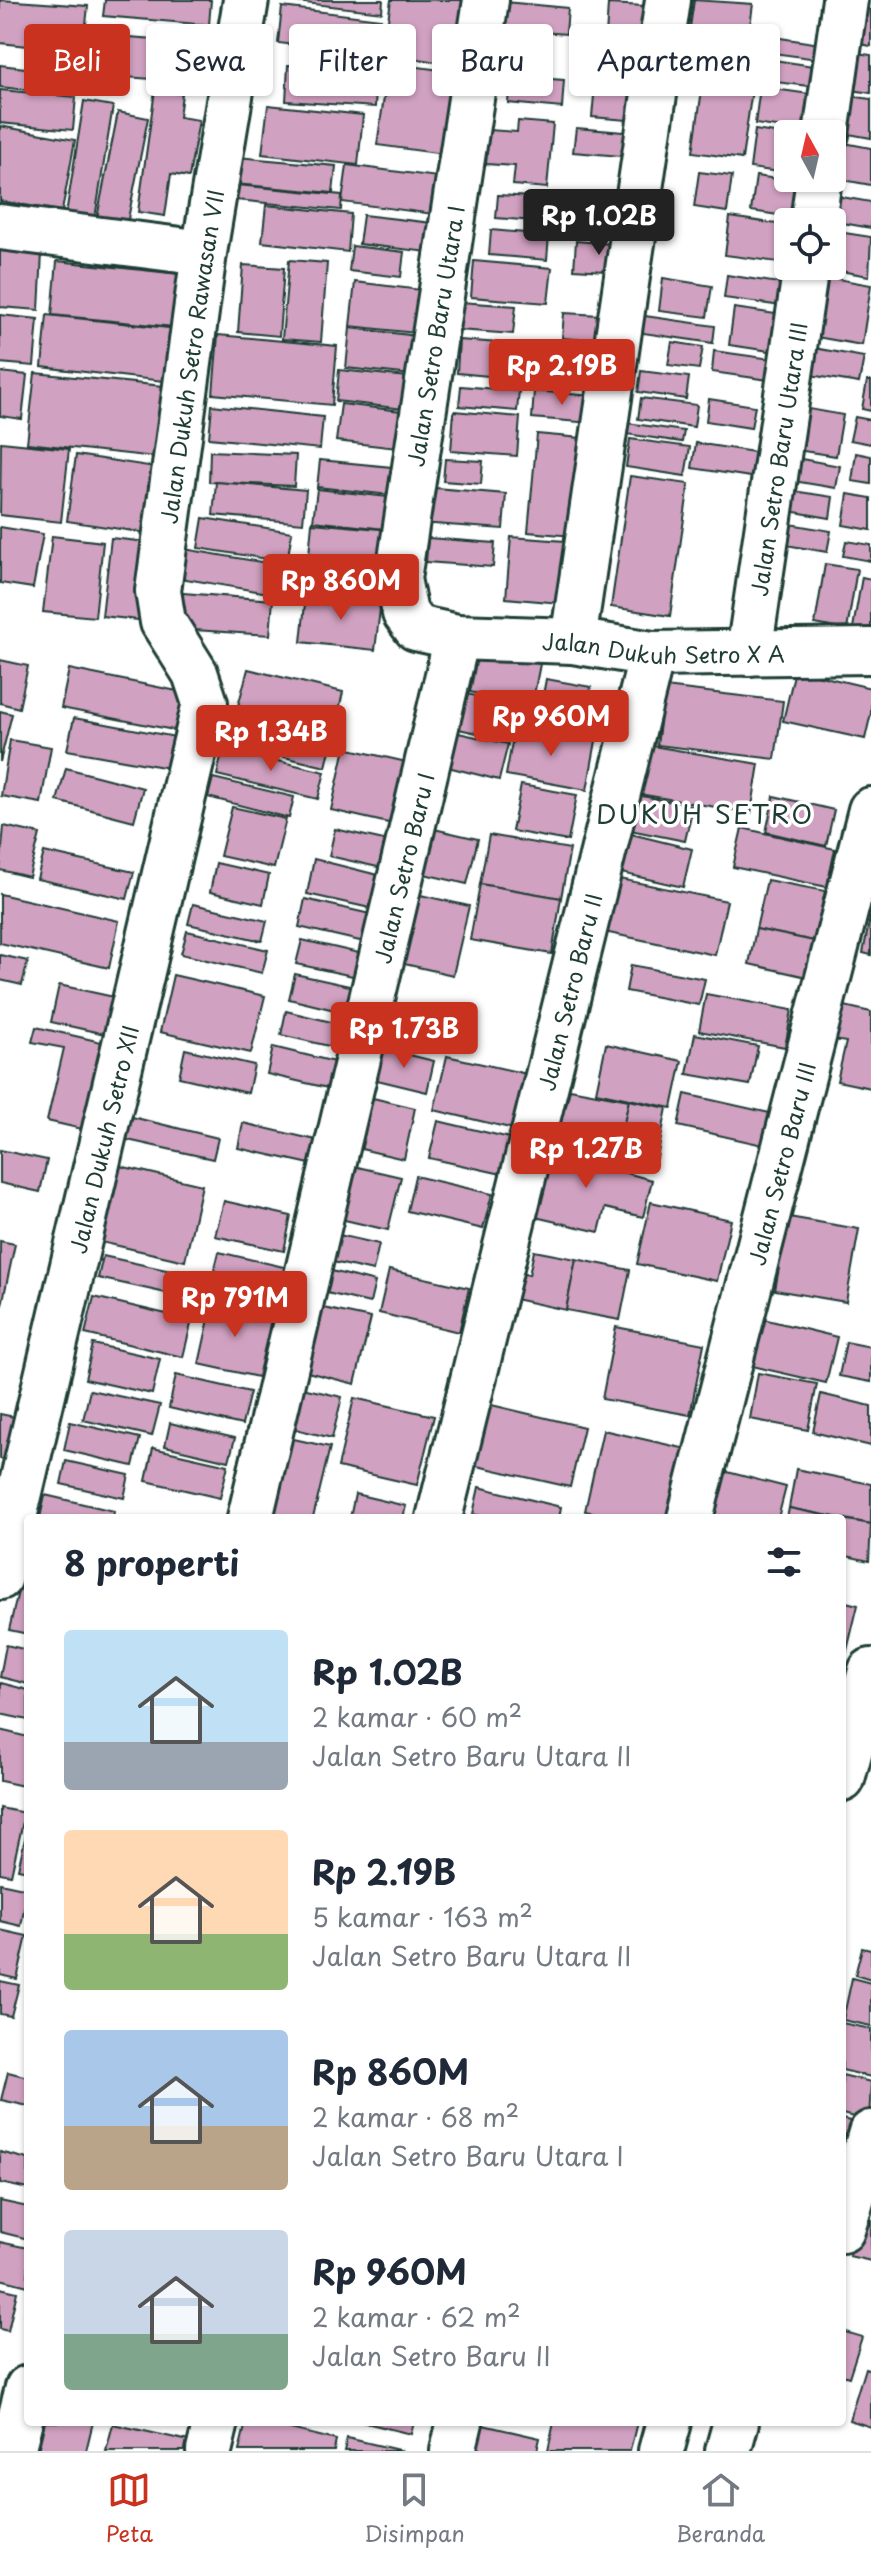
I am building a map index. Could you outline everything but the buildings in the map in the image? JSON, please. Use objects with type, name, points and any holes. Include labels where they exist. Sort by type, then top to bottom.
[{"type":"street","name":"Jalan Dukuh Setro Rawasan VII","points":[[205,703],[195,673],[163,622],[158,591],[204,253],[246,0]]},
{"type":"street","name":"Jalan Setro Baru Utara I","points":[[457,637],[416,628],[405,613],[398,579],[486,0]]},
{"type":"street","points":[[573,641],[668,0]]},
{"type":"street","points":[[828,120],[845,0]]},
{"type":"street","points":[[0,227],[204,253]]},
{"type":"street","name":"Jalan Setro Baru Utara III","points":[[749,653],[804,280]]},
{"type":"street","name":"Jalan Dukuh Setro X A","points":[[457,637],[573,641],[652,654],[871,651]]},
{"type":"street","name":"Jalan Setro Baru I","points":[[251,1514],[457,637]]},
{"type":"street","name":"Jalan Setro Baru II","points":[[440,1514],[652,654]]},
{"type":"street","name":"Jalan Dukuh Setro XII","points":[[0,1577],[205,703]]},
{"type":"street","name":"Jalan Setro Baru III","points":[[691,1514],[871,810]]},
{"type":"street","points":[[846,1764],[871,1671]]},
{"type":"street","points":[[846,2217],[871,2133]]},
{"type":"street","points":[[12,2451],[24,2404]]},
{"type":"street","points":[[209,2451],[215,2426]]},
{"type":"street","points":[[453,2451],[459,2426]]},
{"type":"street","points":[[661,2451],[668,2426]]},
{"type":"street","points":[[728,2451],[735,2426]]},
{"type":"district","name":"DUKUH SETRO","points":[[705,813]]}]
